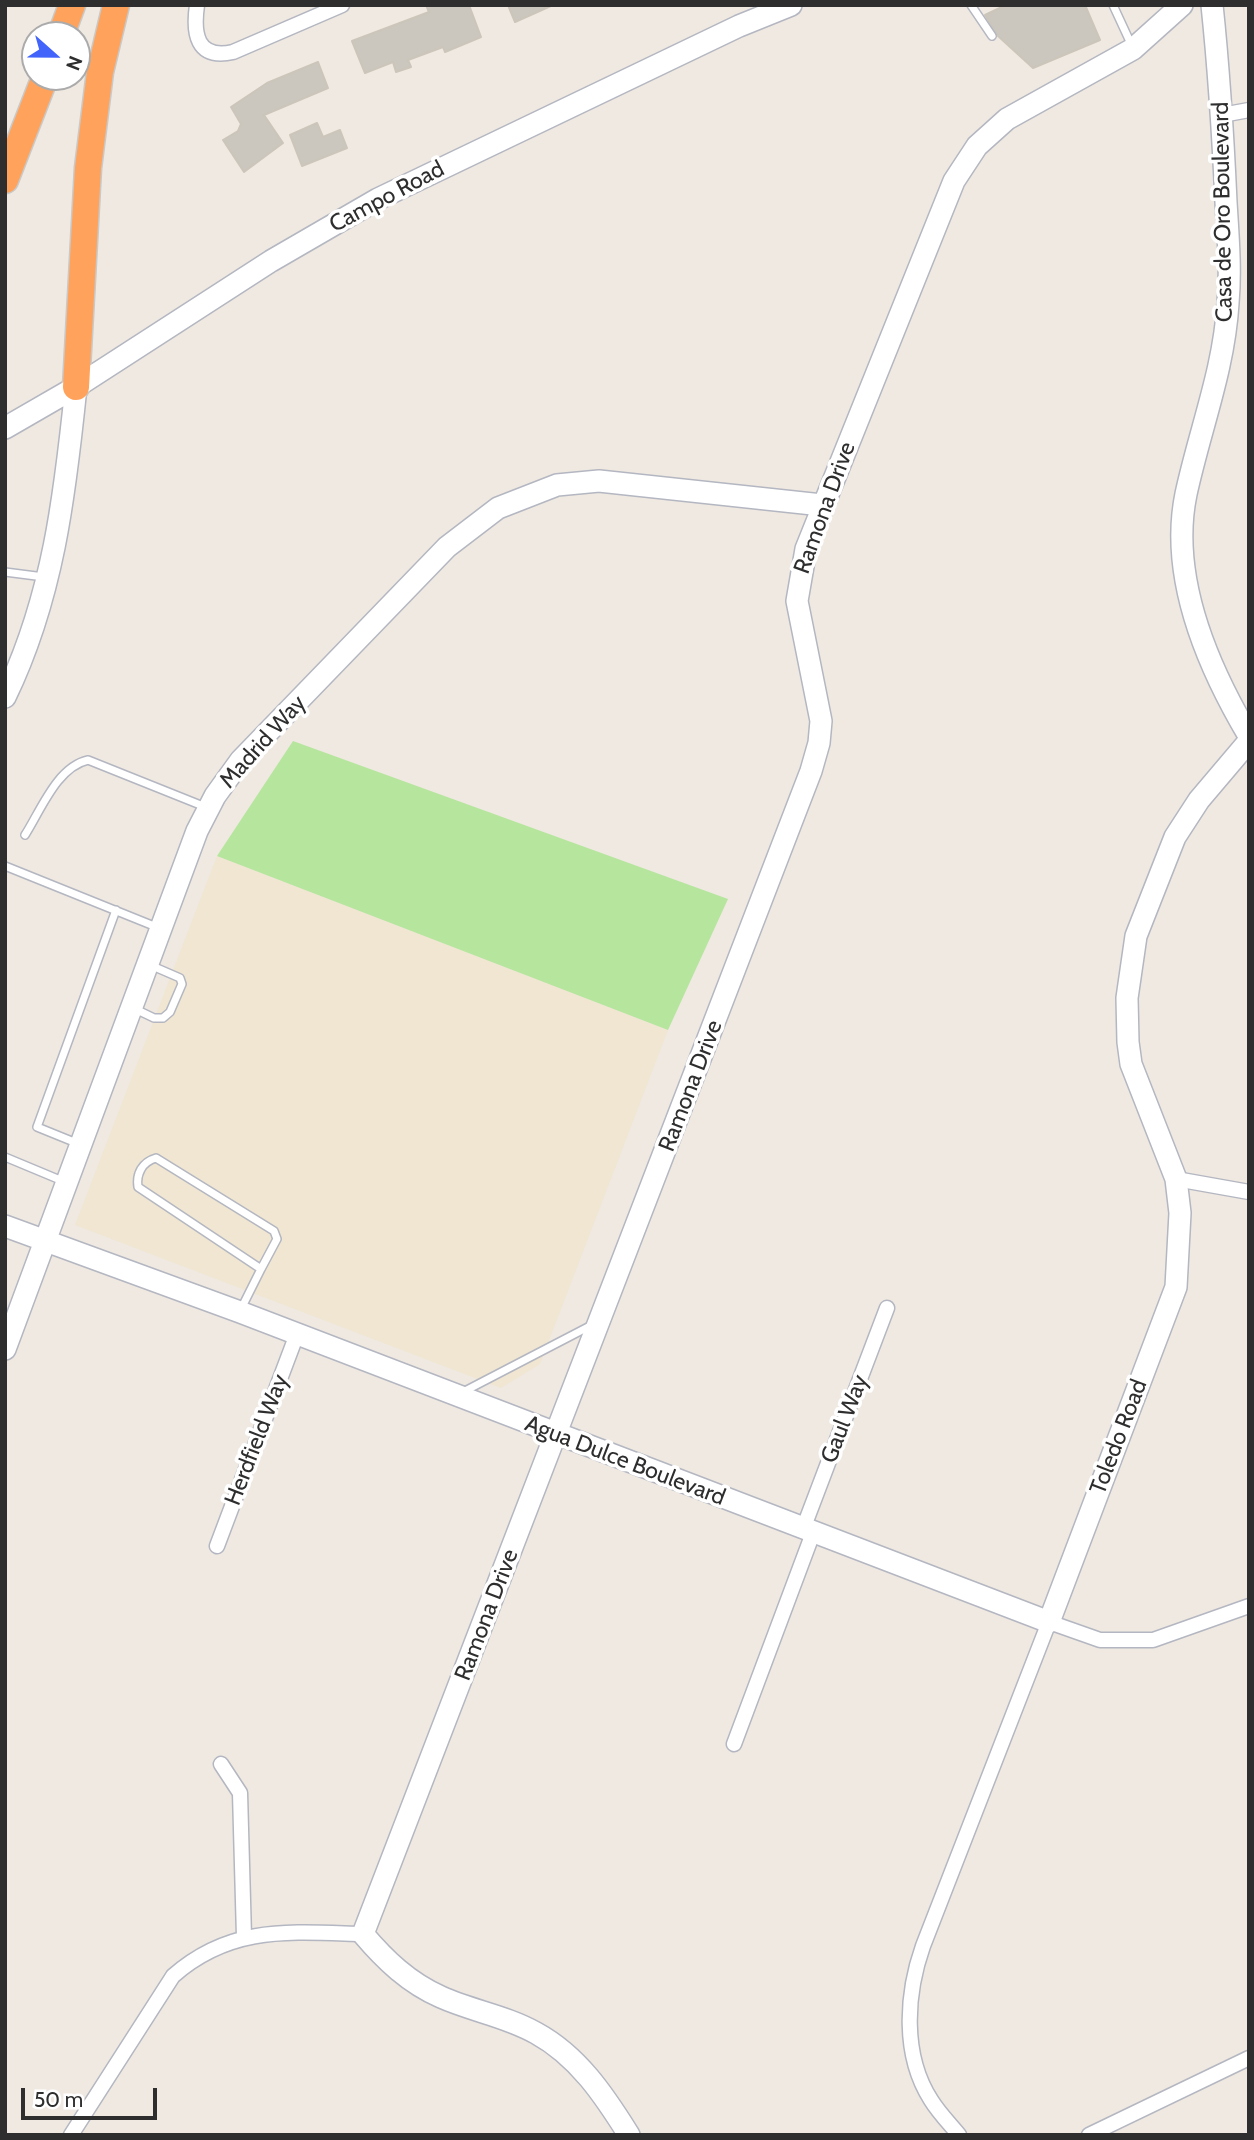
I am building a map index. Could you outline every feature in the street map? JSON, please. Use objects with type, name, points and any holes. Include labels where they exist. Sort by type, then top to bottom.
[{"type":"highway","points":[[76,387],[88,169],[100,72],[116,5]]},
{"type":"highway","points":[[5,180],[40,91]]},
{"type":"street","points":[[197,5],[193,28],[205,48],[226,54],[342,5]]},
{"type":"street","name":"Campo Road","points":[[5,428],[76,387],[271,261],[378,198],[739,26],[791,5]]},
{"type":"street","name":"Ramona Drive","points":[[362,1934],[556,1436],[817,752],[820,707],[797,601],[806,549],[943,205],[969,156],[997,127],[1019,110],[1133,49],[1182,5]]},
{"type":"street","name":"Casa de Oro Boulevard","points":[[1212,5],[1222,115],[1229,269],[1226,328],[1217,385],[1186,494],[1182,546],[1189,593],[1213,667],[1249,739]]},
{"type":"street","points":[[1222,115],[1249,110]]},
{"type":"street","points":[[5,697],[20,665],[49,578],[67,484],[76,387]]},
{"type":"street","name":"Madrid Way","points":[[5,1349],[208,809],[241,760],[447,547],[498,508],[557,485],[599,481],[822,505]]},
{"type":"street","name":"Toledo Road","points":[[959,2135],[931,2100],[916,2062],[910,2023],[912,1983],[923,1946],[1177,1287],[1180,1213],[1176,1179],[1131,1064],[1126,1020],[1132,956],[1139,926],[1175,837],[1199,800],[1249,739]]},
{"type":"street","points":[[1176,1179],[1249,1192]]},
{"type":"street","name":"Agua Dulce Boulevard","points":[[5,1226],[240,1312],[556,1436],[1100,1640],[1153,1640],[1249,1606]]},
{"type":"street","name":"Gaul Way","points":[[734,1744],[887,1308]]},
{"type":"street","name":"Herdfield Way","points":[[217,1546],[297,1334]]},
{"type":"street","points":[[221,1764],[240,1793],[244,1937]]},
{"type":"street","points":[[71,2135],[173,1976],[196,1956],[244,1937],[275,1931],[362,1934],[383,1958],[424,1989],[524,2027],[565,2053],[603,2095],[629,2135]]},
{"type":"street","points":[[1088,2135],[1249,2058]]},
{"type":"lane","points":[[971,5],[992,36]]},
{"type":"lane","points":[[1113,5],[1133,49]]},
{"type":"lane","points":[[5,572],[49,578]]},
{"type":"lane","points":[[25,835],[62,776],[74,763],[88,760],[208,809]]},
{"type":"lane","points":[[5,866],[163,930]]},
{"type":"lane","points":[[82,1145],[37,1127],[116,910]]},
{"type":"lane","points":[[132,1008],[154,1018],[163,1017],[170,1012],[180,992],[180,978],[149,965]]},
{"type":"lane","points":[[5,1157],[69,1184]]},
{"type":"lane","points":[[240,1312],[276,1239],[274,1231],[167,1163],[156,1158],[148,1160],[137,1178],[138,1187],[261,1269]]},
{"type":"lane","points":[[456,1396],[600,1321]]},
{"type":"shaded area","points":[[217,856],[668,1030],[540,1364],[501,1388],[75,1225]]},
{"type":"green space","points":[[293,741],[728,899],[668,1030],[217,856]]},
{"type":"building","points":[[426,5],[469,5],[481,37],[445,52],[443,47],[408,60],[411,67],[396,72],[393,62],[365,73],[352,41],[429,12]]},
{"type":"building","points":[[508,5],[553,5],[515,22]]},
{"type":"building","points":[[1006,5],[1085,5],[1100,40],[1033,68],[998,36],[985,15]]},
{"type":"building","points":[[318,62],[328,88],[264,115],[283,143],[244,172],[223,140],[238,131],[241,124],[231,107],[267,83]]},
{"type":"building","points":[[317,123],[323,137],[340,130],[347,148],[302,166],[290,135]]}]
